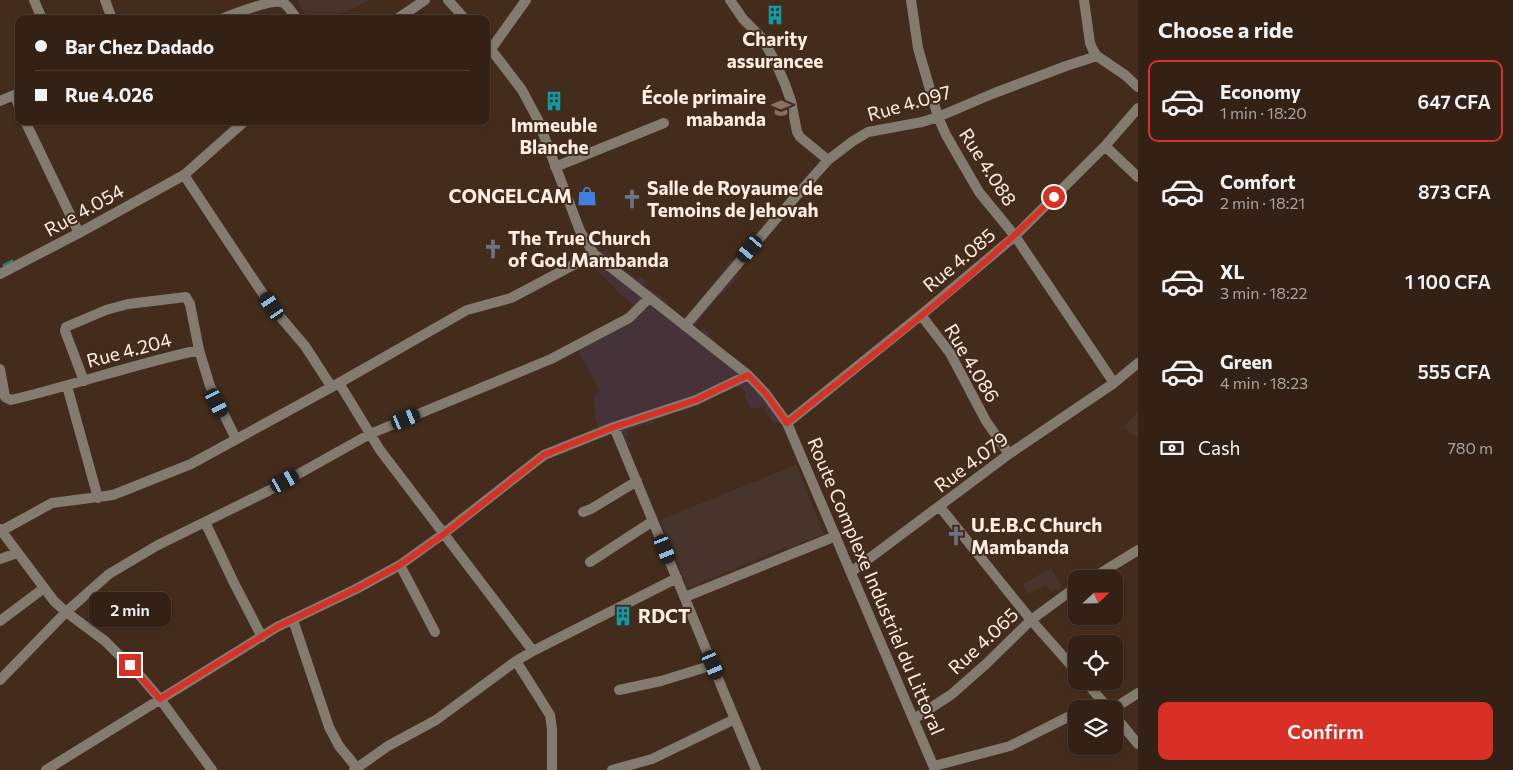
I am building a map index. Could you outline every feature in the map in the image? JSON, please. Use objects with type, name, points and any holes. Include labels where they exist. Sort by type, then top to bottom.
[{"type":"street","points":[[34,0],[40,15]]},
{"type":"street","points":[[105,0],[111,15]]},
{"type":"street","points":[[403,15],[425,0]]},
{"type":"street","points":[[448,0],[461,15]]},
{"type":"street","points":[[490,45],[526,0]]},
{"type":"street","points":[[730,0],[743,20],[761,37],[774,59],[791,101],[797,132],[800,137],[828,160]]},
{"type":"street","name":"Rue 4.088","points":[[912,0],[918,48],[938,117],[950,143],[979,192],[1015,236],[1114,383]]},
{"type":"street","points":[[1084,0],[1090,43],[1097,56],[1125,74],[1138,87]]},
{"type":"street","points":[[232,15],[263,3],[276,1],[283,2],[294,15]]},
{"type":"street","points":[[212,770],[160,699],[142,678],[105,641],[66,612],[44,588],[1,530],[52,503],[113,495],[191,464],[467,310],[511,298],[594,254],[580,230],[538,120],[522,90],[490,47]]},
{"type":"street","name":"Rue 4.097","points":[[685,326],[828,160],[853,140],[868,132],[922,122],[938,117],[992,94],[1097,56]]},
{"type":"street","points":[[0,101],[15,95]]},
{"type":"street","name":"Rue 4.085","points":[[787,423],[922,315],[1015,236],[1105,146],[1138,108]]},
{"type":"street","points":[[555,168],[664,123]]},
{"type":"street","points":[[27,125],[79,233]]},
{"type":"street","name":"Rue 4.054","points":[[0,274],[79,233],[184,174],[240,125]]},
{"type":"street","points":[[1105,146],[1138,177]]},
{"type":"street","points":[[184,174],[272,306],[335,385],[444,534],[533,651]]},
{"type":"street","name":"Route Complexe Industriel du Littoral","points":[[594,254],[748,375],[766,394],[787,423],[934,768]]},
{"type":"street","points":[[84,381],[66,327],[106,310],[128,304],[186,297],[190,304],[199,350]]},
{"type":"street","points":[[0,680],[66,612],[109,574],[158,545],[268,491],[370,434],[552,359],[629,318],[650,298]]},
{"type":"street","name":"Rue 4.086","points":[[922,315],[950,353],[986,421],[1010,454]]},
{"type":"street","name":"Rue 4.204","points":[[0,369],[5,397],[11,400],[67,386],[139,364],[199,350],[210,386],[236,439]]},
{"type":"street","name":"Rue 4.079","points":[[851,572],[1010,454],[1114,383],[1138,363]]},
{"type":"street","points":[[46,770],[262,637],[400,565],[444,534],[544,455],[614,427],[696,400],[748,375]]},
{"type":"street","points":[[67,386],[98,498]]},
{"type":"street","points":[[614,427],[756,770]]},
{"type":"street","points":[[583,512],[637,480]]},
{"type":"street","points":[[940,507],[1031,620],[1068,662]]},
{"type":"street","points":[[590,562],[653,521]]},
{"type":"street","points":[[205,522],[262,637]]},
{"type":"street","points":[[685,597],[836,536]]},
{"type":"street","points":[[1106,570],[1138,550]]},
{"type":"street","points":[[0,559],[17,553]]},
{"type":"street","points":[[400,565],[435,632]]},
{"type":"street","points":[[293,620],[329,727],[355,769],[388,746],[436,720],[533,651],[677,578]]},
{"type":"street","points":[[0,621],[44,588]]},
{"type":"street","name":"Rue 4.065","points":[[914,719],[952,694],[1031,620],[1068,593]]},
{"type":"street","points":[[516,662],[550,715],[552,770]]},
{"type":"street","points":[[619,690],[662,681],[713,665]]},
{"type":"street","points":[[1093,690],[1101,700]]},
{"type":"street","points":[[1123,703],[1138,693]]},
{"type":"street","points":[[934,768],[1010,746],[1068,717]]},
{"type":"street","points":[[618,770],[652,759],[735,719]]},
{"type":"street","points":[[1123,726],[1138,744]]},
{"type":"shaded area","points":[[296,0],[369,0],[337,15],[305,15]]},
{"type":"shaded area","points":[[607,250],[620,265],[619,267],[626,273],[629,272],[637,280],[640,276],[647,282],[643,286],[658,294],[667,303],[667,309],[682,322],[702,299],[700,297],[705,294],[732,260],[739,277],[718,297],[695,325],[700,331],[704,328],[715,340],[714,342],[787,424],[773,423],[763,406],[756,409],[751,408],[744,396],[746,394],[744,390],[740,386],[736,386],[688,405],[688,411],[675,412],[653,421],[653,423],[647,426],[645,424],[628,431],[629,435],[626,437],[628,443],[632,442],[633,445],[620,449],[612,431],[600,435],[595,415],[594,396],[600,390],[579,353],[579,341],[593,334],[600,327],[604,328],[617,321],[633,306],[594,267],[585,261],[591,253]]},
{"type":"shaded area","points":[[1138,412],[1138,438],[1123,427]]},
{"type":"shaded area","points":[[796,465],[824,534],[799,543],[800,546],[789,551],[787,547],[688,588],[660,520]]},
{"type":"shaded area","points":[[1051,568],[1062,587],[1051,592],[1046,585],[1028,594],[1023,584]]},
{"type":"waterway","points":[[4,265],[12,261]]},
{"type":"place","name":"Charity assurancee","points":[[775,15]]},
{"type":"place","name":"Immeuble Blanche","points":[[554,101]]},
{"type":"place","name":"École primaire mabanda","points":[[781,108]]},
{"type":"place","name":"CONGELCAM","points":[[587,196]]},
{"type":"place","name":"Salle de Royaume de Temoins de Jehovah","points":[[632,199]]},
{"type":"place","name":"The True Church of God Mambanda","points":[[493,249]]},
{"type":"place","name":"U.E.B.C Church Mambanda","points":[[956,536]]},
{"type":"place","name":"RDCT","points":[[623,616]]},
{"type":"route","points":[[130,665],[160,699],[277,627],[356,589],[400,565],[444,534],[544,455],[614,427],[696,400],[748,375],[766,394],[787,423],[922,315],[1015,236],[1054,197]]}]
